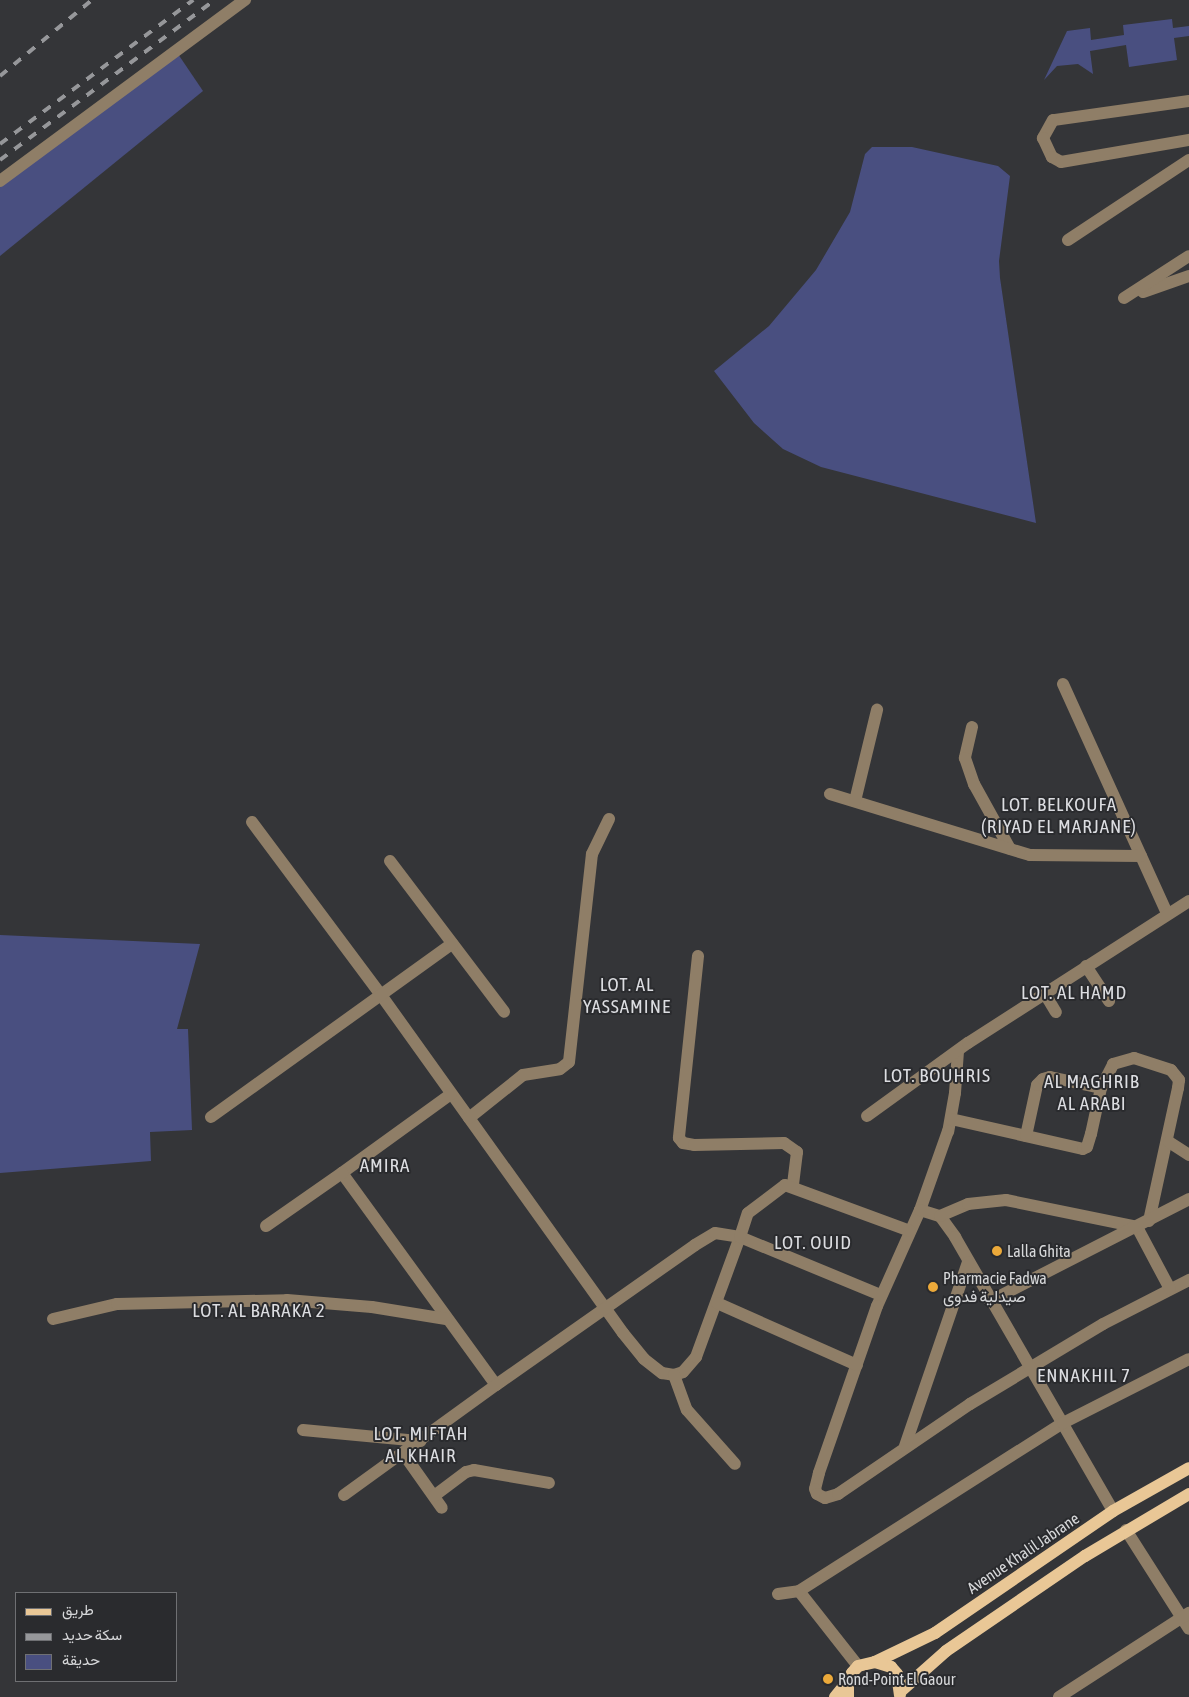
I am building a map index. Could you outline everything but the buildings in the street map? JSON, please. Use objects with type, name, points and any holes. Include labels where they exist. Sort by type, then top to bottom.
[{"type":"main road","name":"Avenue Khalil Jabrane","points":[[858,1666],[875,1662],[935,1633],[1113,1511],[1189,1468]]},
{"type":"main road","points":[[900,1694],[946,1651],[1126,1530],[1189,1494]]},
{"type":"main road","points":[[875,1662],[891,1667],[900,1682],[900,1694]]},
{"type":"main road","points":[[835,1697],[858,1666]]},
{"type":"main road","points":[[848,1681],[848,1697]]},
{"type":"street","points":[[0,181],[244,0]]},
{"type":"street","points":[[1189,100],[1053,120],[1043,138],[1052,157],[1061,162],[1189,140]]},
{"type":"street","points":[[1068,240],[1189,160]]},
{"type":"street","points":[[1189,256],[1124,298],[1189,276]]},
{"type":"street","points":[[1064,684],[1167,913]]},
{"type":"street","points":[[855,802],[877,710]]},
{"type":"street","points":[[972,727],[965,758],[974,784],[1010,849]]},
{"type":"street","points":[[830,794],[1030,855],[1141,856]]},
{"type":"street","points":[[469,1118],[523,1075],[560,1069],[569,1062],[592,854],[609,820]]},
{"type":"street","points":[[252,822],[381,994],[644,1359],[662,1373],[674,1375],[690,1366],[717,1304],[748,1214],[779,1188],[793,1185],[910,1231]]},
{"type":"street","points":[[390,861],[504,1012]]},
{"type":"street","points":[[867,1116],[958,1051],[1167,913],[1189,901]]},
{"type":"street","points":[[211,1117],[452,944]]},
{"type":"street","points":[[698,956],[679,1138],[683,1143],[694,1145],[784,1143],[797,1152],[793,1185]]},
{"type":"street","points":[[1086,966],[1109,1001]]},
{"type":"street","points":[[1045,994],[1056,1012]]},
{"type":"street","points":[[958,1051],[951,1119],[920,1210],[881,1295],[819,1473],[815,1489],[817,1494],[826,1498],[838,1494],[905,1446],[1028,1369],[1189,1280]]},
{"type":"street","points":[[951,1119],[1026,1136],[1087,1147],[1101,1088],[1113,1064],[1126,1057],[1171,1070],[1184,1081],[1149,1221]]},
{"type":"street","points":[[1026,1136],[1037,1085],[1043,1079],[1050,1077],[1101,1088]]},
{"type":"street","points":[[266,1226],[452,1094]]},
{"type":"street","points":[[1169,1142],[1189,1155]]},
{"type":"street","points":[[342,1173],[446,1319],[496,1385]]},
{"type":"street","points":[[990,1301],[1189,1199]]},
{"type":"street","points":[[920,1210],[940,1216],[968,1204],[1006,1200],[1137,1227]]},
{"type":"street","points":[[940,1216],[1113,1511]]},
{"type":"street","points":[[1137,1227],[1170,1289]]},
{"type":"street","points":[[344,1495],[496,1385],[715,1233],[740,1237],[881,1295]]},
{"type":"street","points":[[905,1446],[968,1262]]},
{"type":"street","points":[[53,1319],[117,1304],[287,1300],[372,1306],[446,1319]]},
{"type":"street","points":[[717,1304],[857,1365]]},
{"type":"street","points":[[778,1594],[799,1591],[1063,1423],[1189,1359]]},
{"type":"street","points":[[674,1375],[688,1410],[735,1464]]},
{"type":"street","points":[[304,1430],[420,1441]]},
{"type":"street","points":[[403,1453],[442,1508]]},
{"type":"street","points":[[434,1496],[466,1472],[474,1470],[550,1483]]},
{"type":"street","points":[[1126,1530],[1186,1615],[1189,1629]]},
{"type":"street","points":[[799,1591],[858,1666]]},
{"type":"street","points":[[1059,1697],[1186,1615]]},
{"type":"green space","points":[[1172,19],[1173,28],[1189,26],[1189,36],[1174,38],[1177,60],[1129,67],[1126,45],[1090,51],[1093,74],[1078,64],[1057,66],[1044,80],[1067,31],[1090,28],[1091,40],[1124,35],[1123,25]]},
{"type":"green space","points":[[178,54],[203,91],[0,256],[0,186]]},
{"type":"green space","points":[[872,147],[912,147],[998,166],[1010,176],[999,261],[1000,278],[1036,523],[821,467],[783,449],[754,423],[714,371],[769,326],[816,270],[850,212],[865,154]]},
{"type":"green space","points":[[0,935],[200,944],[177,1029],[188,1029],[192,1130],[150,1132],[151,1161],[0,1173]]},
{"type":"railway","points":[[0,76],[92,0]]},
{"type":"railway","points":[[0,144],[193,0]]},
{"type":"railway","points":[[0,160],[215,0]]},
{"type":"place","name":"Lalla Ghita","points":[[997,1251]]},
{"type":"place","name":"Pharmacie Fadwa صيدلية فدوى","points":[[933,1287]]},
{"type":"place","name":"Rond-Point El Gaour","points":[[828,1679]]},
{"type":"district","name":"LOT. BELKOUFA (RIYAD EL MARJANE)","points":[[1059,816]]},
{"type":"district","name":"LOT. AL HAMD","points":[[1074,993]]},
{"type":"district","name":"LOT. AL YASSAMINE","points":[[627,996]]},
{"type":"district","name":"LOT. BOUHRIS","points":[[937,1076]]},
{"type":"district","name":"AL MAGHRIB AL ARABI","points":[[1092,1093]]},
{"type":"district","name":"AMIRA","points":[[385,1166]]},
{"type":"district","name":"LOT. OUID","points":[[813,1243]]},
{"type":"district","name":"LOT. AL BARAKA 2","points":[[259,1311]]},
{"type":"district","name":"ENNAKHIL 7","points":[[1084,1376]]},
{"type":"district","name":"LOT. MIFTAH AL KHAIR","points":[[421,1445]]}]
